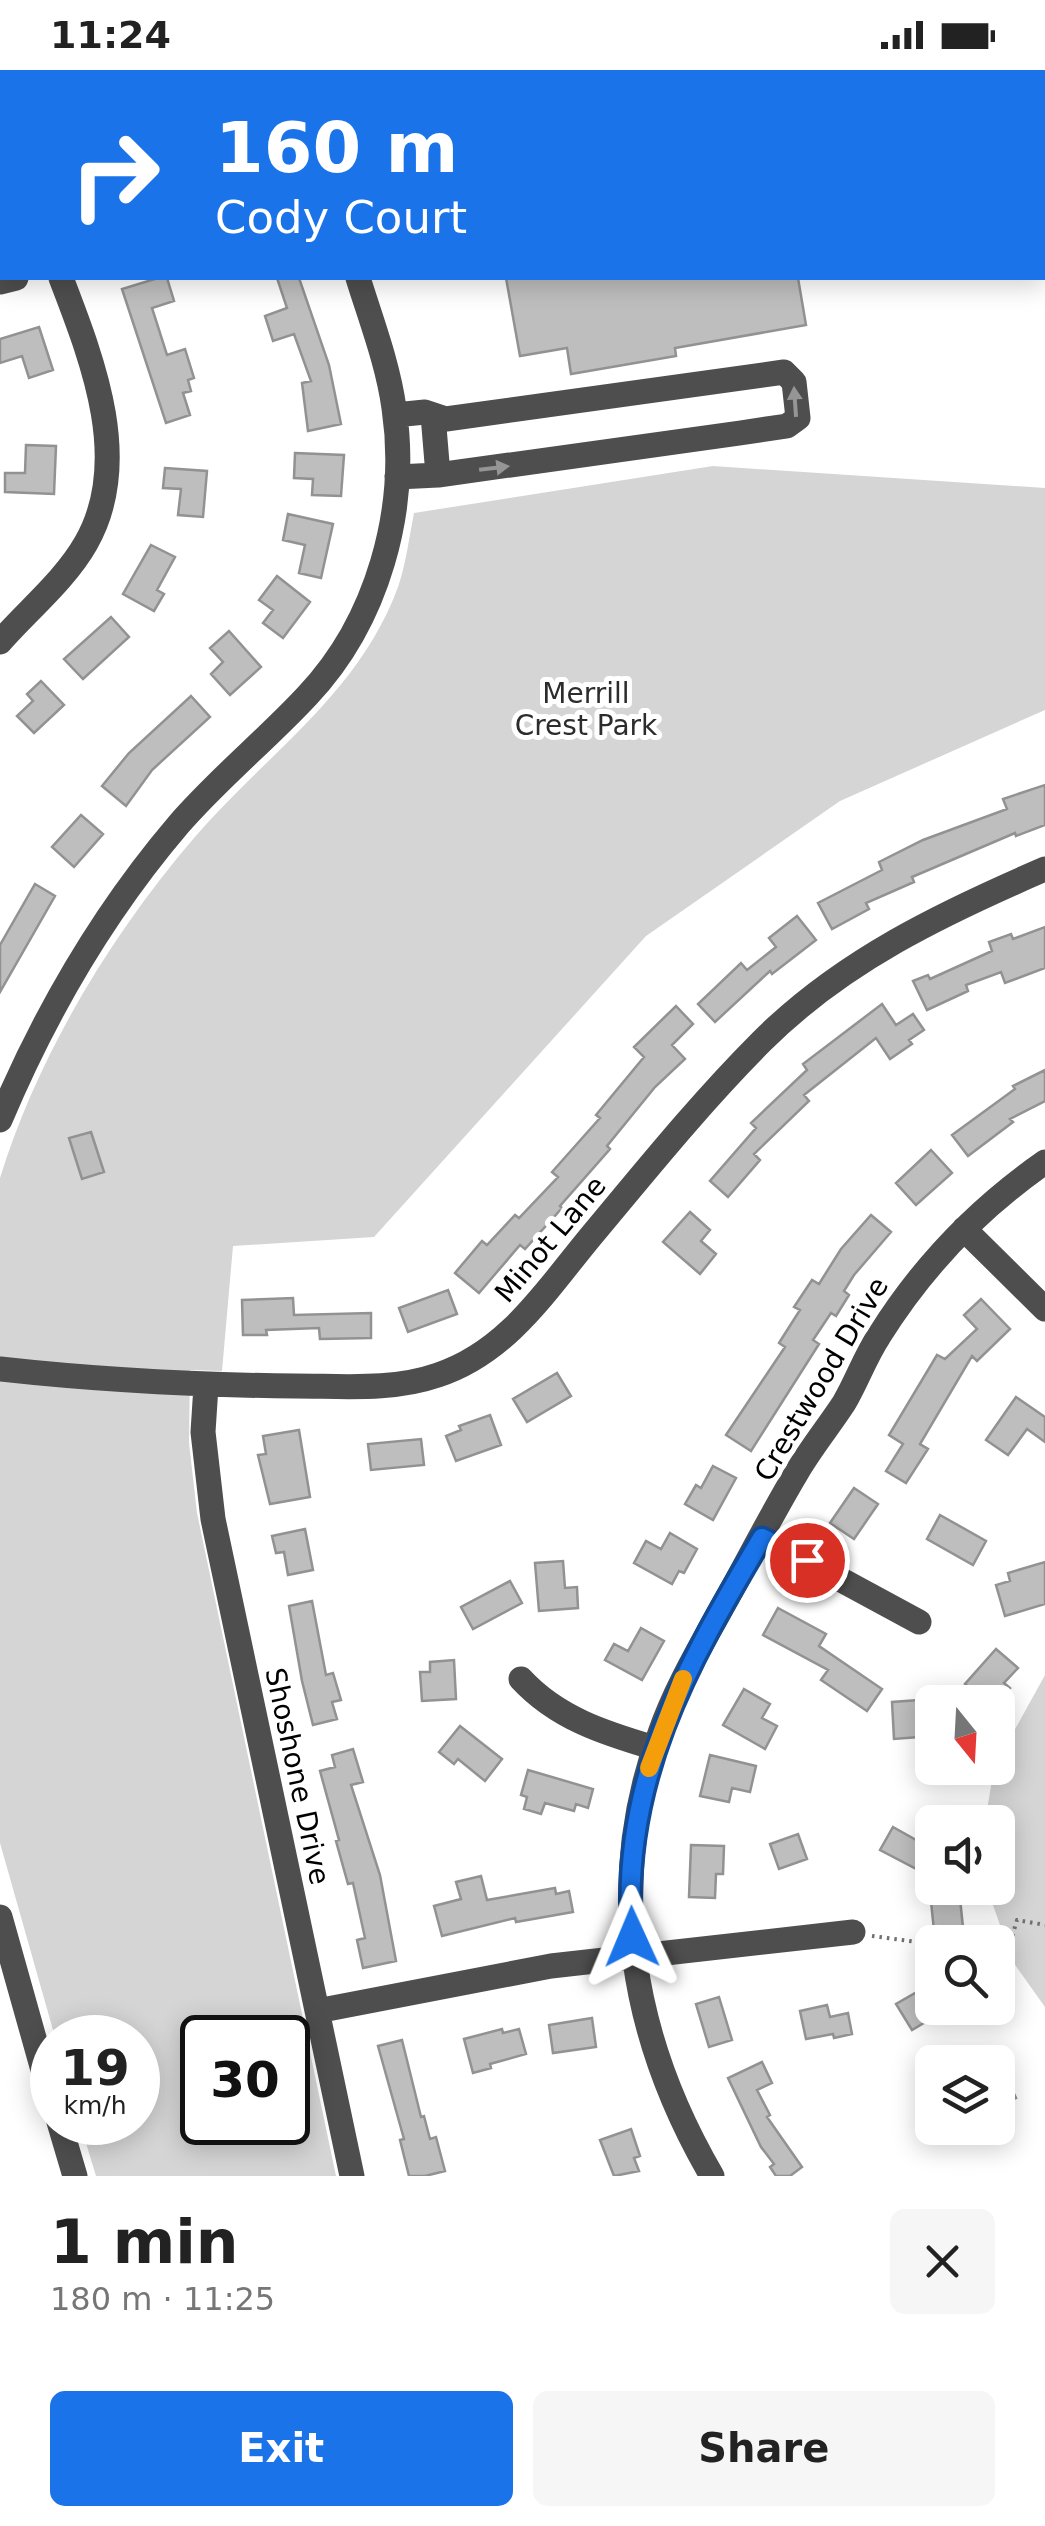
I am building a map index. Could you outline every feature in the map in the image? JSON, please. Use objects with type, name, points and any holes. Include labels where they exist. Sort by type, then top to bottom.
[{"type":"street","points":[[0,642],[70,566],[86,542],[100,512],[107,480],[106,423],[62,280]]},
{"type":"street","points":[[0,1120],[54,1004],[117,904],[206,793],[308,695],[354,631],[383,560],[392,525],[397,477],[395,415],[385,366],[359,280]]},
{"type":"street","points":[[395,415],[425,412],[446,419],[784,372],[794,382],[798,418],[787,426],[438,475],[397,477]]},
{"type":"street","points":[[433,414],[438,475]]},
{"type":"street","name":"Minot Lane","points":[[0,1369],[206,1386],[382,1386],[435,1377],[476,1359],[512,1330],[540,1299],[728,1076],[815,994],[948,910],[1045,869]]},
{"type":"street","name":"Crestwood Drive","points":[[712,2176],[665,2084],[648,2033],[634,1957],[632,1866],[637,1818],[655,1748],[678,1688],[797,1472],[844,1402],[876,1340],[911,1288],[964,1229],[1045,1162]]},
{"type":"street","points":[[964,1229],[1045,1310]]},
{"type":"street","name":"Shoshone Drive","points":[[206,1386],[202,1432],[213,1520],[352,2176]]},
{"type":"street","points":[[762,1538],[919,1622]]},
{"type":"street","points":[[521,1678],[558,1712],[655,1748]]},
{"type":"street","points":[[0,1917],[30,2024]]},
{"type":"street","points":[[317,2012],[476,1978],[852,1932]]},
{"type":"street","points":[[66,2145],[75,2176]]},
{"type":"path","points":[[1015,1925],[1016,1920],[1045,1925]]},
{"type":"path","points":[[852,1932],[915,1941]]},
{"type":"green space","name":"Merrill Crest Park","points":[[713,466],[1045,488],[1045,710],[840,801],[646,936],[374,1237],[233,1246],[222,1371],[190,1370],[189,1443],[197,1513],[302,2015],[180,2015],[180,2145],[310,2145],[310,2052],[336,2176],[96,2176],[87,2145],[160,2145],[160,2015],[49,2015],[0,1843],[0,1178],[56,1042],[106,956],[194,838],[308,722],[360,660],[381,625],[405,560],[414,513]]},
{"type":"green space","points":[[1045,1675],[1045,2007],[1015,1965],[1015,1925],[1000,1925],[993,1905],[1015,1905],[1015,1805],[988,1805],[991,1785],[1015,1785],[1015,1729]]},
{"type":"building","points":[[151,280],[168,280],[174,301],[152,308],[167,355],[185,349],[194,378],[188,380],[191,391],[183,393],[190,415],[166,423],[122,289]]},
{"type":"building","points":[[278,280],[300,280],[329,365],[341,424],[308,431],[302,383],[311,381],[294,334],[273,341],[265,316],[287,308]]},
{"type":"building","points":[[506,280],[798,280],[806,325],[675,348],[676,356],[571,374],[567,348],[520,356]]},
{"type":"building","points":[[39,327],[53,370],[29,378],[22,356],[0,363],[0,339]]},
{"type":"building","points":[[26,445],[56,446],[54,494],[5,492],[5,473],[25,473]]},
{"type":"building","points":[[295,453],[344,455],[341,496],[312,495],[313,479],[294,478]]},
{"type":"building","points":[[165,468],[207,471],[203,517],[178,515],[181,489],[163,488]]},
{"type":"building","points":[[288,514],[333,524],[321,578],[299,573],[305,545],[283,540]]},
{"type":"building","points":[[151,545],[175,557],[157,590],[164,594],[154,611],[123,594]]},
{"type":"building","points":[[277,576],[310,602],[283,638],[263,623],[273,610],[259,600]]},
{"type":"building","points":[[111,617],[129,637],[83,679],[64,659]]},
{"type":"building","points":[[229,631],[261,667],[230,695],[211,674],[223,662],[210,648]]},
{"type":"building","points":[[41,681],[64,705],[34,733],[17,716],[33,701],[27,694]]},
{"type":"building","points":[[191,696],[210,717],[152,770],[126,806],[102,786],[129,753]]},
{"type":"building","points":[[1045,785],[1045,825],[1016,836],[1015,833],[912,877],[914,882],[866,903],[869,909],[832,929],[818,903],[882,870],[879,862],[923,840],[1007,809],[1003,799]]},
{"type":"building","points":[[81,815],[103,834],[74,867],[52,847]]},
{"type":"building","points":[[35,884],[55,896],[0,992],[0,945]]},
{"type":"building","points":[[797,916],[816,940],[772,974],[770,971],[715,1022],[698,1004],[741,963],[747,970],[776,947],[769,938]]},
{"type":"building","points":[[1045,927],[1045,968],[1005,983],[1001,972],[966,985],[968,991],[927,1010],[913,981],[928,975],[930,979],[992,951],[989,942],[1011,934],[1013,939]]},
{"type":"building","points":[[882,1004],[896,1025],[913,1014],[924,1030],[890,1059],[876,1038],[804,1095],[809,1101],[754,1154],[760,1160],[728,1197],[710,1181],[756,1128],[751,1123],[807,1070],[803,1064]]},
{"type":"building","points":[[676,1006],[693,1024],[672,1045],[685,1059],[655,1087],[562,1208],[525,1249],[520,1245],[479,1293],[455,1273],[482,1241],[487,1245],[558,1177],[552,1172],[600,1118],[596,1115],[644,1057],[634,1047]]},
{"type":"building","points":[[1045,1070],[1045,1101],[1010,1119],[1013,1122],[968,1156],[952,1135],[1015,1089],[1013,1086]]},
{"type":"building","points":[[91,1132],[104,1172],[82,1179],[69,1138]]},
{"type":"building","points":[[931,1150],[952,1173],[916,1205],[896,1183]]},
{"type":"building","points":[[690,1212],[710,1230],[701,1241],[716,1254],[700,1274],[663,1242]]},
{"type":"building","points":[[871,1215],[891,1232],[854,1275],[844,1291],[849,1295],[813,1340],[819,1344],[751,1451],[726,1435],[785,1347],[779,1343],[800,1310],[794,1307],[812,1280],[819,1284],[841,1249]]},
{"type":"building","points":[[448,1290],[457,1314],[408,1332],[399,1308]]},
{"type":"building","points":[[293,1298],[294,1315],[371,1313],[371,1338],[320,1339],[319,1328],[243,1335],[242,1300]]},
{"type":"building","points":[[981,1299],[1010,1329],[977,1361],[972,1356],[920,1444],[928,1449],[906,1483],[886,1471],[903,1444],[889,1435],[937,1355],[945,1359],[977,1329],[964,1315]]},
{"type":"building","points":[[557,1373],[571,1396],[527,1422],[513,1399]]},
{"type":"building","points":[[1016,1397],[1045,1417],[1045,1442],[1027,1429],[1008,1455],[986,1440]]},
{"type":"building","points":[[490,1415],[501,1445],[456,1461],[446,1436],[461,1430],[459,1426]]},
{"type":"building","points":[[299,1430],[310,1497],[270,1504],[258,1455],[266,1454],[263,1436]]},
{"type":"building","points":[[421,1439],[424,1465],[371,1470],[368,1444]]},
{"type":"building","points":[[713,1466],[736,1478],[713,1520],[685,1504],[696,1485],[701,1488]]},
{"type":"building","points":[[854,1488],[878,1504],[854,1539],[830,1523]]},
{"type":"building","points":[[940,1515],[986,1541],[973,1565],[927,1539]]},
{"type":"building","points":[[305,1529],[313,1570],[288,1575],[284,1552],[276,1553],[272,1536]]},
{"type":"building","points":[[670,1533],[697,1549],[684,1573],[679,1571],[672,1584],[634,1563],[646,1541],[661,1549]]},
{"type":"building","points":[[563,1561],[565,1588],[577,1587],[578,1608],[539,1611],[535,1563]]},
{"type":"building","points":[[1045,1562],[1045,1604],[1005,1616],[996,1585],[1010,1581],[1008,1573]]},
{"type":"building","points":[[510,1581],[522,1603],[473,1629],[461,1607]]},
{"type":"building","points":[[312,1601],[326,1675],[333,1673],[341,1700],[332,1702],[337,1719],[313,1725],[289,1606]]},
{"type":"building","points":[[778,1608],[826,1634],[819,1646],[882,1689],[867,1711],[821,1680],[828,1670],[763,1635]]},
{"type":"building","points":[[641,1628],[664,1641],[642,1680],[605,1660],[614,1644],[628,1651]]},
{"type":"building","points":[[996,1649],[1018,1668],[1004,1683],[1006,1685],[965,1684]]},
{"type":"building","points":[[454,1660],[456,1699],[422,1701],[420,1672],[430,1672],[430,1662]]},
{"type":"building","points":[[744,1689],[770,1704],[762,1718],[777,1726],[765,1749],[723,1725]]},
{"type":"building","points":[[915,1700],[915,1737],[894,1739],[892,1702]]},
{"type":"building","points":[[460,1726],[502,1759],[485,1781],[458,1759],[454,1764],[439,1752]]},
{"type":"building","points":[[353,1749],[363,1782],[351,1785],[380,1875],[396,1961],[363,1968],[357,1940],[365,1938],[353,1883],[348,1884],[320,1771],[335,1767],[332,1755]]},
{"type":"building","points":[[710,1755],[756,1766],[750,1792],[732,1788],[729,1802],[700,1796]]},
{"type":"building","points":[[528,1770],[593,1789],[588,1808],[576,1804],[574,1811],[545,1803],[541,1814],[524,1809],[527,1797],[521,1795]]},
{"type":"building","points":[[893,1827],[915,1839],[915,1868],[880,1850]]},
{"type":"building","points":[[798,1834],[807,1859],[779,1869],[770,1844]]},
{"type":"building","points":[[691,1845],[724,1846],[723,1874],[716,1874],[715,1898],[689,1897]]},
{"type":"building","points":[[481,1876],[487,1900],[555,1888],[556,1894],[569,1891],[573,1912],[516,1922],[515,1918],[442,1936],[434,1906],[461,1899],[456,1882]]},
{"type":"building","points":[[931,1905],[961,1905],[963,1925],[933,1925]]},
{"type":"building","points":[[915,1993],[915,2025],[920,2025],[912,2030],[896,2004]]},
{"type":"building","points":[[719,1997],[732,2040],[709,2047],[696,2004]]},
{"type":"building","points":[[827,2005],[830,2017],[848,2013],[852,2034],[806,2039],[800,2011]]},
{"type":"building","points":[[592,2018],[596,2047],[553,2053],[549,2025]]},
{"type":"building","points":[[502,2029],[503,2033],[519,2029],[526,2054],[473,2073],[464,2039]]},
{"type":"building","points":[[402,2040],[421,2117],[424,2116],[430,2139],[436,2137],[445,2171],[425,2176],[409,2176],[400,2140],[404,2139],[378,2046]]},
{"type":"building","points":[[762,2062],[772,2083],[757,2090],[770,2115],[767,2117],[802,2167],[790,2176],[776,2176],[770,2167],[774,2164],[761,2147],[728,2078]]},
{"type":"building","points":[[631,2129],[640,2156],[634,2158],[639,2171],[614,2176],[600,2140]]},
{"type":"slow traffic","points":[[649,1768],[683,1679]]},
{"type":"route","points":[[632,1937],[637,1818],[655,1748],[678,1688],[762,1538],[807,1560]]}]
